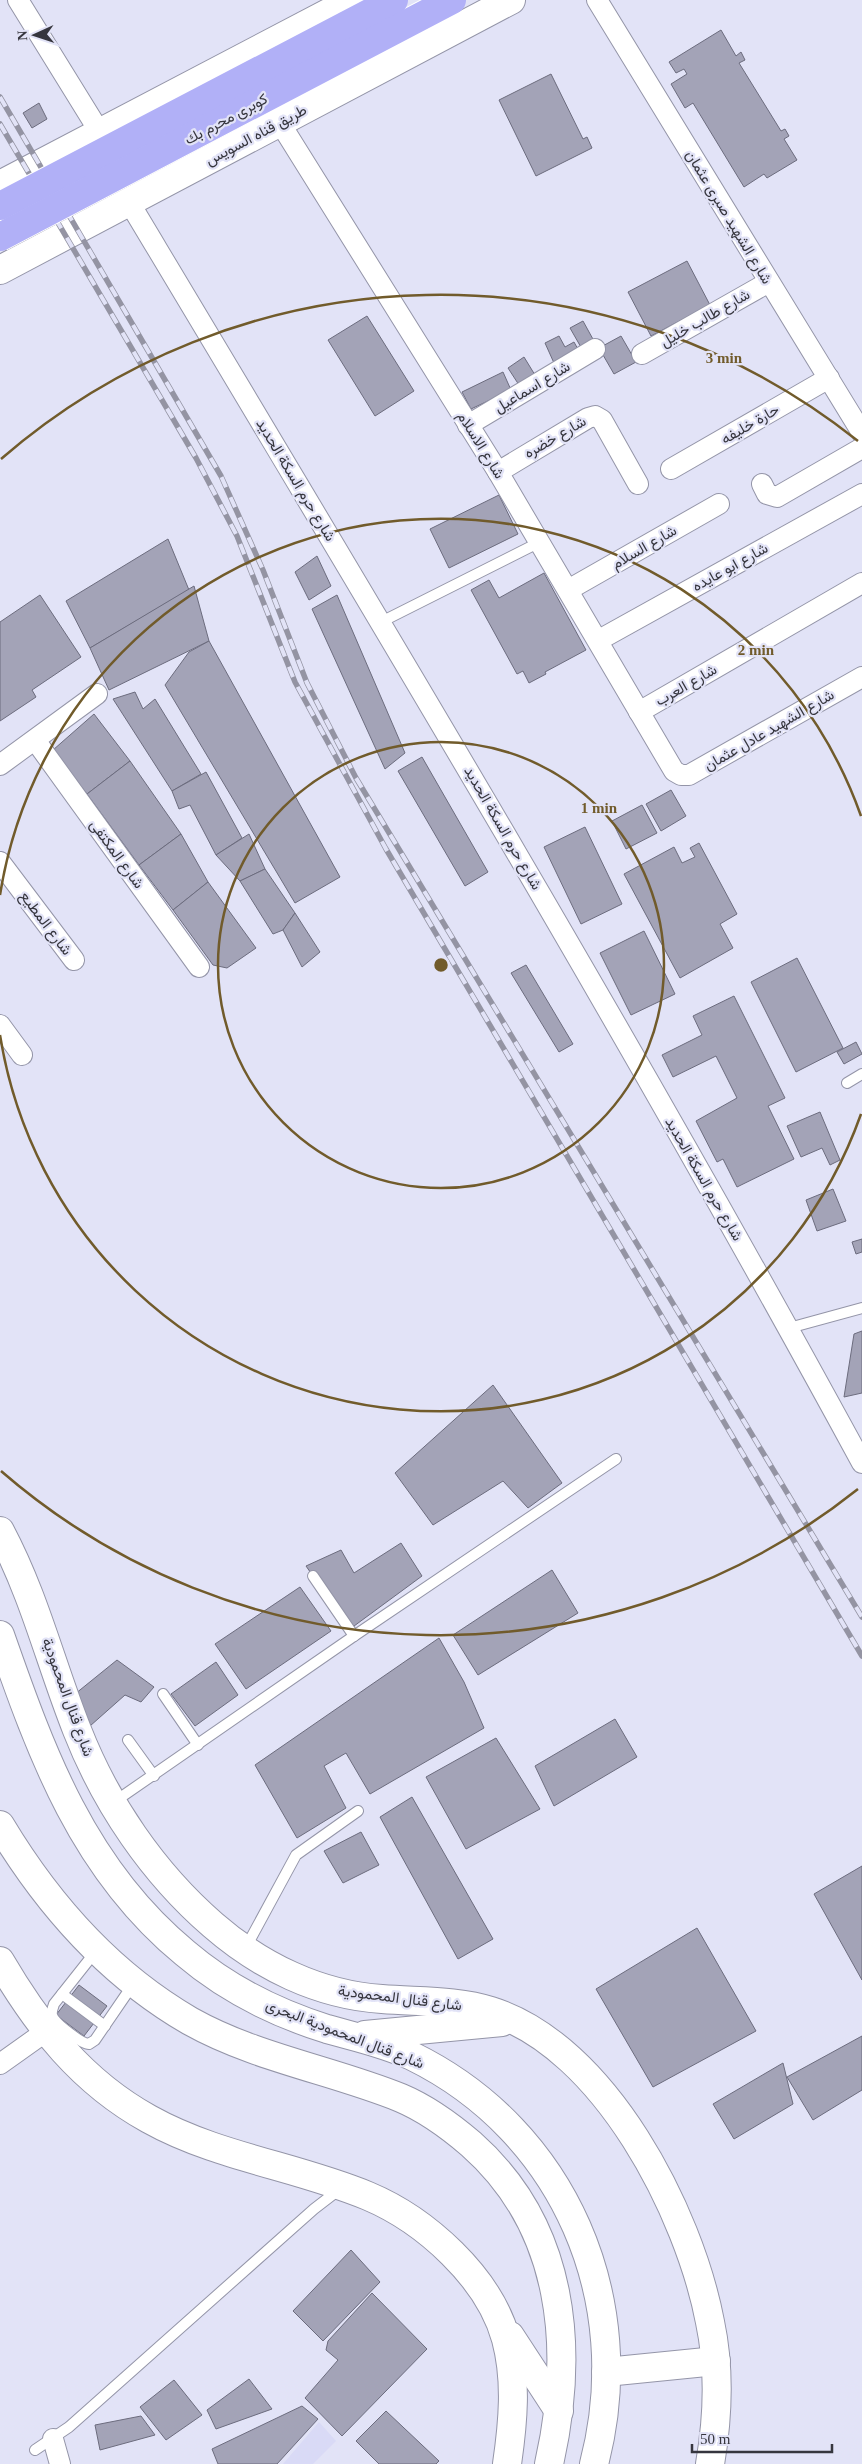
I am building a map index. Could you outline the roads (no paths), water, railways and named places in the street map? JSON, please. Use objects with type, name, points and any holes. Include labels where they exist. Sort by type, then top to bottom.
[{"type":"highway","name":"كوبرى محرم بك","points":[[0,206],[394,0]]},
{"type":"highway","name":"كوبرى محرم بك","points":[[0,237],[452,0]]},
{"type":"street","points":[[18,0],[99,132]]},
{"type":"street","points":[[0,185],[353,0]]},
{"type":"street","name":"طريق قناه السويس","points":[[0,270],[511,0]]},
{"type":"street","name":"شارع الشهيد صبرى عثمان","points":[[597,0],[862,433]]},
{"type":"street","name":"شارع الاسلام","points":[[280,123],[498,472],[599,640],[674,772]]},
{"type":"street","name":"شارع حرم السكة الحديد","points":[[129,202],[528,871],[789,1328],[862,1463]]},
{"type":"street","name":"شارع طالب خليل","points":[[642,354],[769,282]]},
{"type":"street","name":"شارع اسماعيل","points":[[468,425],[596,349]]},
{"type":"street","name":"حارة خليفه","points":[[671,468],[829,378]]},
{"type":"street","name":"شارع خضره","points":[[498,472],[588,418],[595,416],[602,420],[638,484]]},
{"type":"street","points":[[762,484],[767,494],[777,496],[862,448]]},
{"type":"street","name":"شارع ابو عايده","points":[[599,640],[862,494]]},
{"type":"street","name":"شارع السلام","points":[[568,590],[720,504]]},
{"type":"street","name":"شارع العرب","points":[[639,712],[862,583]]},
{"type":"street","name":"شارع الشهيد عادل عثمان","points":[[674,772],[681,775],[689,775],[862,678]]},
{"type":"street","points":[[0,765],[97,694]]},
{"type":"street","name":"شارع المكتفى","points":[[35,740],[199,967]]},
{"type":"street","name":"شارع المطيع","points":[[0,862],[74,960]]},
{"type":"street","points":[[0,1026],[22,1055]]},
{"type":"street","name":"شارع قنال المحمودية","points":[[0,1531],[38,1615],[78,1732],[113,1803],[139,1844],[169,1882],[214,1926],[245,1950],[280,1971],[311,1984],[344,1994],[377,1999],[461,2005],[489,2010],[516,2020],[555,2048],[593,2083],[615,2109],[655,2171],[673,2208],[701,2284],[710,2322],[716,2361],[715,2435],[710,2464]]},
{"type":"street","name":"شارع قنال المحمودية البحرى","points":[[0,1635],[27,1710],[61,1793],[94,1853],[136,1907],[186,1954],[230,1985],[286,2014],[408,2055],[459,2083],[504,2119],[536,2156],[559,2190],[574,2219],[592,2265],[604,2328],[606,2372],[601,2430],[594,2464]]},
{"type":"street","points":[[0,1825],[46,1894],[96,1951],[134,1983],[162,2003],[221,2037],[253,2050],[404,2100],[451,2128],[482,2153],[503,2177],[521,2202],[533,2225],[551,2273],[560,2323],[562,2349],[559,2411],[549,2464]]},
{"type":"street","points":[[0,1961],[45,2022],[67,2057],[92,2080],[148,2119],[211,2146],[343,2187],[391,2207],[434,2237],[471,2275],[559,2411]]},
{"type":"street","points":[[354,2036],[516,2020]]},
{"type":"street","points":[[0,2064],[45,2022]]},
{"type":"street","points":[[499,2318],[510,2359],[513,2394],[512,2431],[507,2464]]},
{"type":"street","points":[[606,2372],[716,2361]]},
{"type":"street","points":[[54,2439],[60,2464]]},
{"type":"lane","points":[[381,622],[540,542]]},
{"type":"lane","points":[[847,1083],[862,1074]]},
{"type":"lane","points":[[789,1328],[862,1308]]},
{"type":"lane","points":[[113,1803],[198,1746],[354,1636],[616,1459]]},
{"type":"lane","points":[[313,1576],[354,1636]]},
{"type":"lane","points":[[164,1694],[198,1746]]},
{"type":"lane","points":[[128,1740],[154,1776]]},
{"type":"lane","points":[[245,1950],[296,1855],[358,1811]]},
{"type":"lane","points":[[45,2022],[62,1994],[96,1951]]},
{"type":"lane","points":[[45,2022],[54,2019],[85,2044],[92,2043],[134,1983]]},
{"type":"lane","points":[[62,1994],[105,2026]]},
{"type":"lane","points":[[34,2450],[54,2439],[84,2415],[314,2209],[343,2187]]},
{"type":"railway","points":[[0,97],[221,476],[263,570],[307,683],[356,778],[862,1617]]},
{"type":"railway","points":[[0,124],[196,458],[237,536],[295,682],[386,849],[862,1656]]}]
